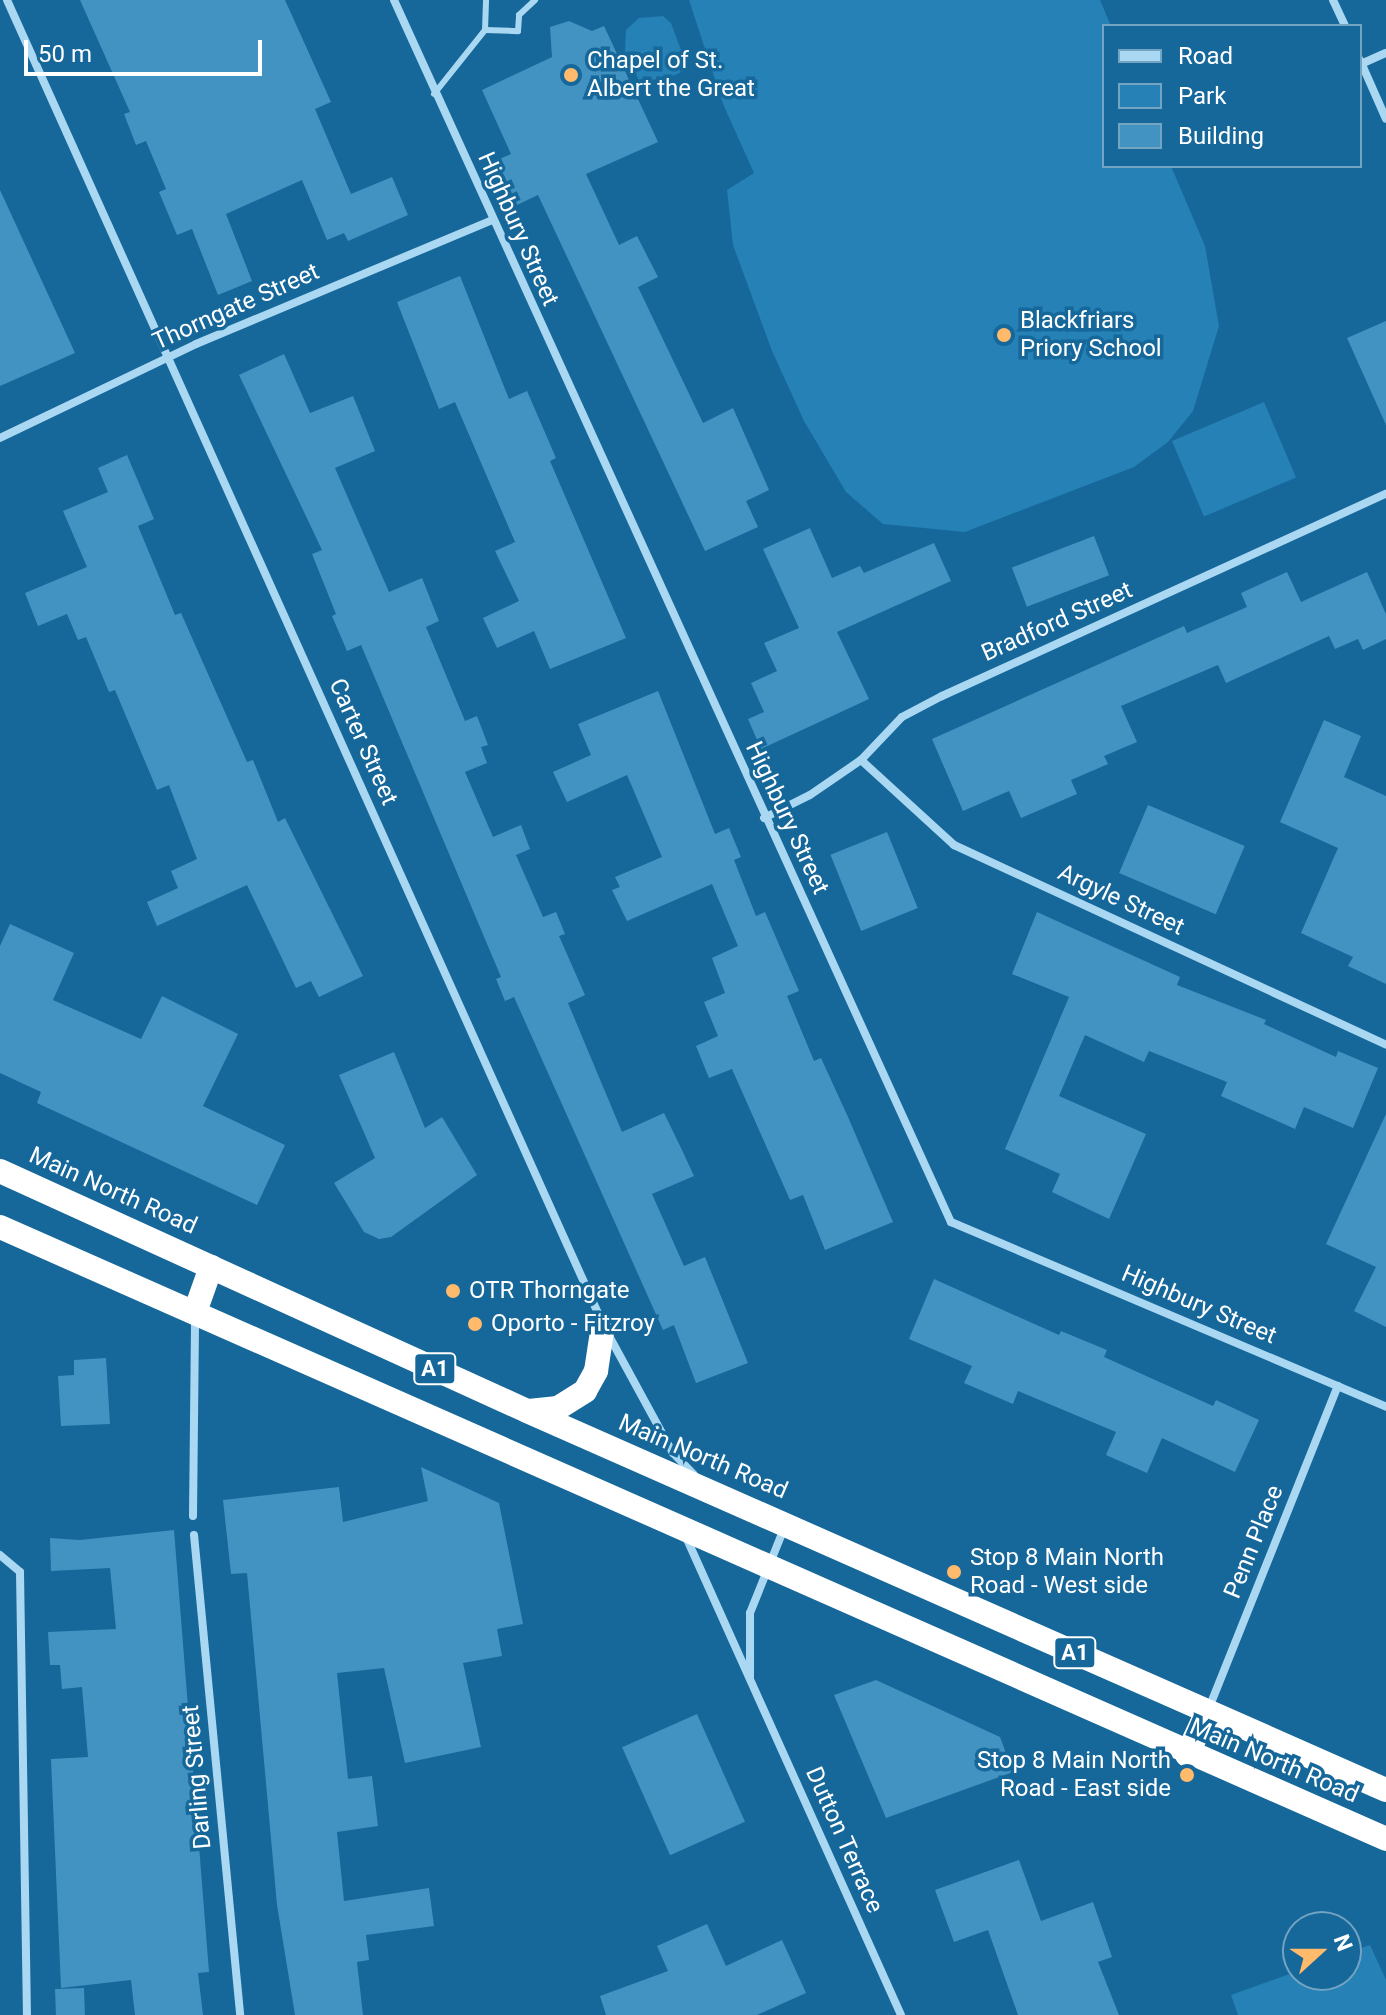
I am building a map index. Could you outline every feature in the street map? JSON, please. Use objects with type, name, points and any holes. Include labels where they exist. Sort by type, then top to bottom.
[{"type":"highway","name":"Main North Road","points":[[0,1171],[527,1411],[706,1487],[1386,1790]]},
{"type":"highway","name":"Main North Road","points":[[0,1227],[1187,1755],[1386,1839]]},
{"type":"highway","points":[[195,1312],[211,1267]]},
{"type":"highway","points":[[527,1411],[558,1408],[585,1391],[596,1371],[603,1325]]},
{"type":"highway","points":[[1187,1755],[1207,1712]]},
{"type":"street","name":"Carter Street","points":[[7,0],[603,1325],[673,1453],[706,1487]]},
{"type":"street","name":"Highbury Street","points":[[394,0],[764,818],[951,1222],[1386,1407]]},
{"type":"street","points":[[1333,0],[1344,24]]},
{"type":"street","points":[[1362,62],[1386,53]]},
{"type":"street","points":[[1362,64],[1386,119]]},
{"type":"street","name":"Thorngate Street","points":[[0,438],[168,357],[492,220]]},
{"type":"street","name":"Bradford Street","points":[[764,818],[861,760],[902,717],[942,696],[1386,494]]},
{"type":"street","name":"Argyle Street","points":[[861,760],[954,845],[1386,1045]]},
{"type":"street","points":[[193,1516],[195,1312]]},
{"type":"street","name":"Penn Place","points":[[1207,1712],[1338,1386]]},
{"type":"street","name":"Dutton Terrace","points":[[750,1682],[750,1613],[786,1523]]},
{"type":"street","name":"Dutton Terrace","points":[[682,1529],[901,2015]]},
{"type":"street","name":"Darling Street","points":[[194,1535],[240,2015]]},
{"type":"street","points":[[0,1555],[20,1572],[27,2015]]},
{"type":"lane","points":[[434,94],[485,30],[486,0]]},
{"type":"lane","points":[[485,30],[518,31],[519,15],[535,0]]},
{"type":"green space","name":"Blackfriars Priory School","points":[[689,0],[1100,0],[1110,24],[1102,24],[1102,168],[1172,168],[1205,246],[1219,326],[1193,411],[1168,442],[1134,467],[965,532],[883,524],[846,492],[804,421],[772,351],[733,245],[727,190],[754,173],[723,104]]},
{"type":"green space","points":[[663,16],[671,23],[688,69],[651,86],[641,85],[625,51],[626,30],[639,18]]},
{"type":"green space","points":[[1264,402],[1296,477],[1204,517],[1172,441]]},
{"type":"green space","points":[[1370,1945],[1386,1980],[1386,2015],[1238,2015],[1231,1995],[1282,1977],[1282,1991],[1362,1991],[1362,1948]]},
{"type":"building","points":[[80,0],[285,0],[331,102],[315,109],[351,194],[392,177],[408,215],[348,241],[344,233],[327,240],[302,180],[226,214],[252,281],[218,295],[192,229],[177,235],[159,192],[166,189],[146,141],[136,145],[124,114],[130,112]]},
{"type":"building","points":[[569,21],[592,31],[604,26],[658,142],[586,174],[619,245],[637,236],[658,277],[638,287],[703,423],[733,408],[769,490],[746,501],[758,527],[705,551],[538,195],[517,205],[497,160],[511,154],[482,90],[552,57],[550,27]]},
{"type":"building","points":[[0,190],[75,353],[0,386]]},
{"type":"building","points":[[460,276],[509,399],[527,391],[556,458],[550,461],[626,638],[550,669],[534,631],[497,648],[483,618],[519,601],[495,551],[515,542],[455,402],[439,409],[397,302]]},
{"type":"building","points":[[1386,321],[1386,425],[1347,338]]},
{"type":"building","points":[[284,354],[310,413],[353,396],[375,451],[335,468],[389,592],[422,578],[439,621],[426,627],[465,721],[477,716],[488,745],[481,747],[487,763],[465,772],[493,837],[521,825],[530,849],[516,855],[543,917],[556,912],[565,934],[559,936],[585,995],[568,1003],[622,1132],[664,1113],[682,1150],[694,1176],[652,1194],[684,1266],[705,1257],[748,1363],[696,1383],[674,1325],[663,1330],[514,997],[505,1001],[496,979],[501,977],[361,645],[347,651],[332,616],[336,614],[312,554],[322,550],[239,375]]},
{"type":"building","points":[[127,455],[154,519],[138,526],[175,615],[181,613],[247,762],[253,760],[278,822],[285,818],[363,976],[319,997],[311,981],[296,988],[247,885],[157,926],[147,902],[178,888],[171,871],[197,859],[169,785],[157,790],[115,690],[109,692],[86,637],[78,640],[67,614],[38,626],[25,593],[87,567],[63,511],[108,492],[98,468]]},
{"type":"building","points":[[810,528],[832,578],[860,566],[864,573],[934,543],[951,581],[837,632],[869,699],[761,749],[748,719],[764,712],[751,683],[777,671],[764,643],[799,628],[763,549]]},
{"type":"building","points":[[1094,536],[1109,575],[1027,607],[1012,568]]},
{"type":"building","points":[[1287,572],[1301,602],[1367,572],[1386,614],[1386,639],[1363,650],[1358,639],[1335,649],[1329,636],[1226,683],[1218,665],[1121,706],[1137,742],[1104,756],[1108,764],[1071,780],[1077,794],[1021,818],[1009,791],[963,811],[932,739],[1184,626],[1187,633],[1247,607],[1241,593]]},
{"type":"building","points":[[658,691],[715,834],[729,828],[741,857],[734,860],[756,916],[765,912],[799,991],[787,996],[814,1061],[821,1058],[893,1222],[825,1250],[803,1195],[790,1200],[732,1069],[709,1078],[696,1046],[718,1036],[704,1002],[725,993],[712,958],[738,946],[712,884],[627,921],[612,890],[620,887],[615,877],[662,857],[627,775],[567,802],[553,772],[591,755],[578,724]]},
{"type":"building","points":[[1324,720],[1361,736],[1344,777],[1386,796],[1386,984],[1348,966],[1353,957],[1301,933],[1338,848],[1280,822]]},
{"type":"building","points":[[1148,805],[1245,846],[1216,914],[1119,873]]},
{"type":"building","points":[[887,832],[918,908],[861,931],[830,855]]},
{"type":"building","points":[[1037,912],[1180,977],[1177,985],[1266,1020],[1264,1024],[1336,1057],[1338,1051],[1378,1068],[1353,1128],[1304,1107],[1295,1129],[1221,1096],[1227,1082],[1149,1051],[1144,1062],[1085,1035],[1059,1096],[1146,1134],[1109,1219],[1052,1192],[1060,1174],[1005,1149],[1069,997],[1012,974]]},
{"type":"building","points":[[10,924],[74,953],[53,1000],[141,1039],[162,996],[238,1034],[203,1106],[285,1145],[257,1205],[37,1103],[41,1092],[0,1073],[0,946]]},
{"type":"building","points":[[394,1052],[425,1128],[442,1117],[477,1175],[391,1237],[379,1239],[364,1232],[334,1183],[375,1158],[339,1075]]},
{"type":"building","points":[[1386,1114],[1386,1327],[1354,1311],[1376,1267],[1326,1244]]},
{"type":"building","points":[[934,1279],[1059,1335],[1061,1331],[1107,1350],[1104,1357],[1213,1406],[1216,1400],[1259,1420],[1235,1472],[1162,1438],[1147,1473],[1106,1455],[1116,1432],[1018,1391],[1013,1404],[964,1383],[972,1366],[909,1339]]},
{"type":"building","points":[[106,1358],[110,1424],[61,1426],[58,1376],[74,1375],[74,1360]]},
{"type":"building","points":[[421,1467],[499,1503],[523,1624],[497,1629],[502,1656],[463,1663],[481,1747],[405,1763],[384,1668],[337,1673],[348,1779],[372,1776],[378,1826],[337,1832],[344,1901],[429,1888],[434,1926],[366,1935],[369,1960],[357,1962],[363,2015],[295,2015],[277,1905],[247,1573],[231,1574],[223,1500],[339,1487],[343,1522],[428,1501]]},
{"type":"building","points":[[174,1530],[209,1972],[198,1973],[203,2015],[135,2015],[131,1980],[61,1988],[51,1759],[88,1757],[82,1687],[62,1689],[60,1665],[50,1665],[48,1632],[116,1629],[110,1568],[51,1571],[50,1538],[80,1540]]},
{"type":"building","points":[[876,1680],[1000,1737],[1013,1772],[886,1818],[834,1695]]},
{"type":"building","points":[[697,1714],[745,1822],[670,1855],[622,1747]]},
{"type":"building","points":[[1019,1860],[1041,1921],[1093,1902],[1112,1957],[1098,1962],[1119,2015],[1018,2015],[988,1930],[954,1942],[935,1890]]},
{"type":"building","points":[[707,1924],[726,1966],[782,1940],[806,1993],[757,2015],[606,2015],[600,1996],[668,1971],[657,1946]]},
{"type":"building","points":[[84,1988],[85,2015],[56,2015],[55,1989]]},
{"type":"place","name":"Chapel of St. Albert the Great","points":[[571,75]]},
{"type":"place","name":"Blackfriars Priory School","points":[[1004,335]]},
{"type":"place","name":"OTR Thorngate","points":[[453,1291]]},
{"type":"place","name":"Oporto - Fitzroy","points":[[475,1324]]},
{"type":"place","name":"Stop 8 Main North Road - West side","points":[[954,1572]]},
{"type":"place","name":"Stop 8 Main North Road - East side","points":[[1187,1775]]}]
